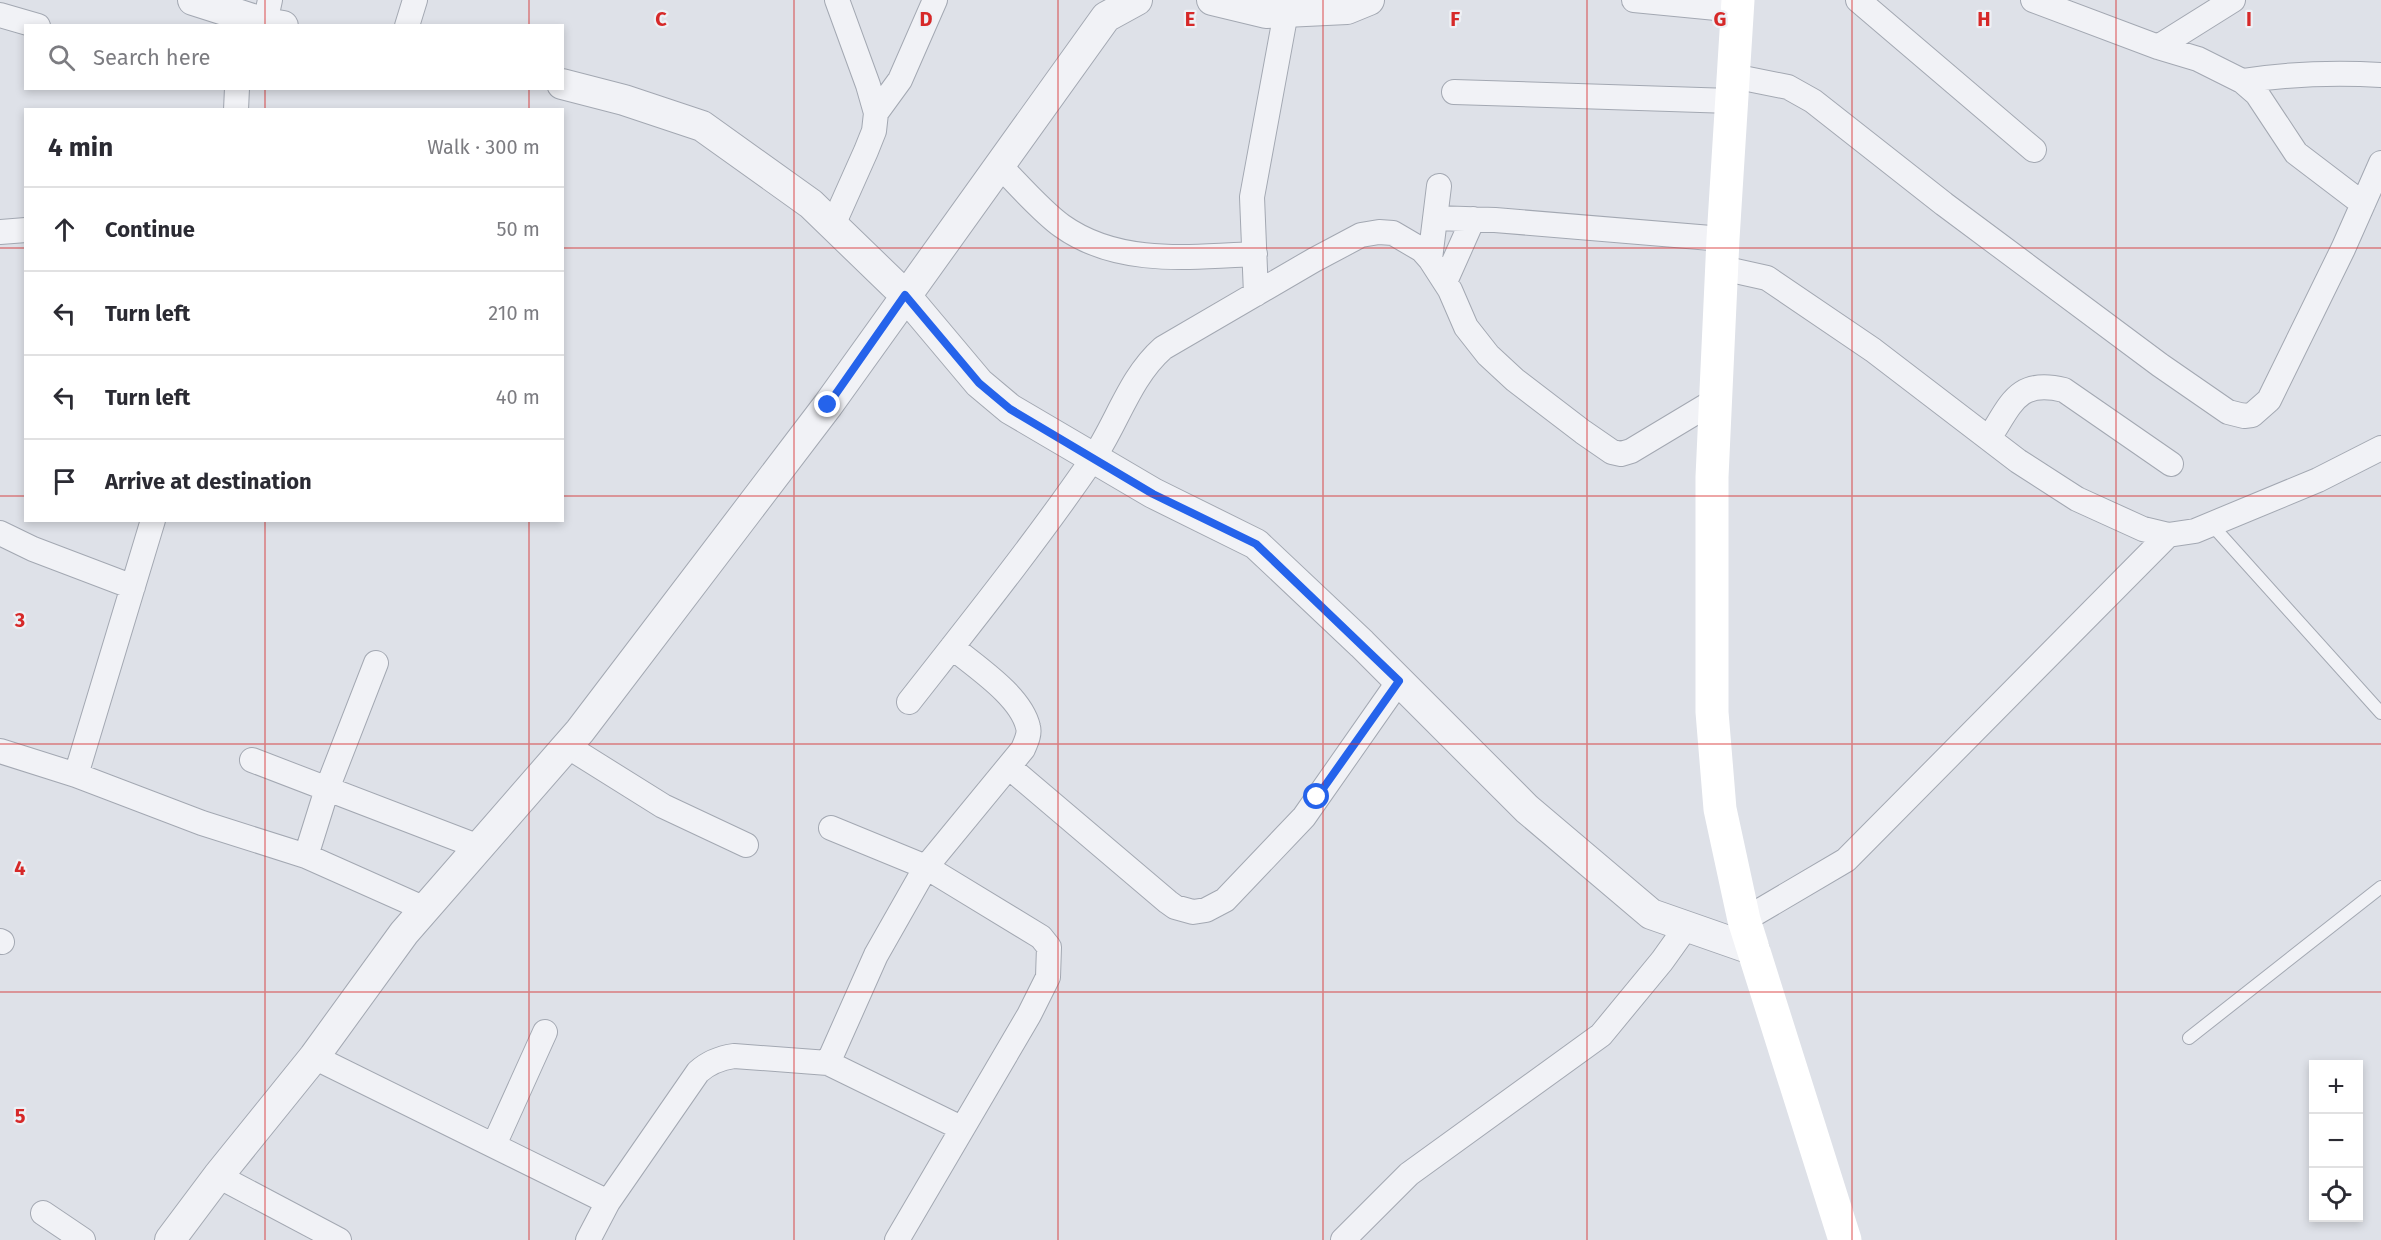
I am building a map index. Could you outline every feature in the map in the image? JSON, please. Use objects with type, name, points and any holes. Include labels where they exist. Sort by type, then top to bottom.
[{"type":"main road","points":[[1737,5],[1722,253],[1712,477],[1712,712],[1720,809],[1749,935],[1845,1240]]},
{"type":"street","points":[[193,0],[273,16]]},
{"type":"street","points":[[408,24],[415,0]]},
{"type":"street","points":[[833,225],[874,131],[876,113],[837,0]]},
{"type":"street","points":[[876,113],[900,80],[935,0]]},
{"type":"street","points":[[1212,0],[1266,13],[1347,9],[1369,0]]},
{"type":"street","points":[[1634,0],[1737,5]]},
{"type":"street","points":[[1858,0],[2034,150]]},
{"type":"street","points":[[2033,0],[2158,47],[2198,59],[2242,81],[2257,94],[2296,153],[2363,204]]},
{"type":"street","points":[[2158,47],[2233,0]]},
{"type":"street","points":[[170,1240],[218,1176],[314,1057],[404,933],[567,746],[828,405],[1106,17],[1134,1]]},
{"type":"street","points":[[1256,294],[1252,196],[1286,12]]},
{"type":"street","points":[[0,15],[31,24]]},
{"type":"street","points":[[2242,81],[2287,75],[2346,73],[2381,75]]},
{"type":"street","points":[[564,85],[624,100],[702,126],[811,204],[905,295],[979,383],[1010,409],[1153,494],[1256,544],[1399,681],[1527,809],[1651,914],[1687,926],[1749,935],[1846,860],[2168,534]]},
{"type":"street","points":[[1454,92],[1788,87],[1813,101],[1944,204],[2160,365],[2228,412],[2244,416],[2252,416],[2269,400],[2343,249],[2381,162]]},
{"type":"street","points":[[236,108],[237,90]]},
{"type":"street","points":[[999,165],[1062,226],[1104,248],[1143,256],[1254,254]]},
{"type":"street","points":[[1430,259],[1439,186]]},
{"type":"street","points":[[1435,218],[1473,219],[1722,253],[1803,301],[1873,350],[2018,461],[2077,499],[2144,529],[2168,534],[2195,531],[2318,480],[2381,448]]},
{"type":"street","points":[[1445,282],[1473,219]]},
{"type":"street","points":[[0,231],[24,230]]},
{"type":"street","points":[[909,702],[1094,459],[1147,362],[1163,348],[1361,235],[1379,232],[1393,233],[1422,250],[1445,282],[1466,327],[1488,355],[1515,380],[1612,452],[1621,454],[1631,451],[1716,400]]},
{"type":"street","points":[[1989,438],[2016,397],[2032,387],[2047,386],[2064,390],[2171,464]]},
{"type":"street","points":[[76,775],[152,522]]},
{"type":"street","points":[[0,533],[33,549],[133,587]]},
{"type":"street","points":[[828,1064],[876,955],[926,867],[1009,767],[1023,749],[1028,737],[1029,728],[1023,712],[1008,694],[952,647]]},
{"type":"street","points":[[306,856],[327,789],[376,663]]},
{"type":"street","points":[[1009,767],[1168,902],[1175,907],[1193,912],[1206,910],[1225,900],[1304,817],[1399,681]]},
{"type":"street","points":[[567,746],[663,807],[746,845]]},
{"type":"street","points":[[0,751],[76,775],[202,823],[306,856],[425,909]]},
{"type":"street","points":[[252,760],[479,847]]},
{"type":"street","points":[[831,828],[926,867],[1041,937],[1049,946],[1048,977],[1029,1015],[897,1240]]},
{"type":"street","points":[[1343,1240],[1409,1174],[1601,1035],[1662,961],[1687,926]]},
{"type":"street","points":[[494,1145],[545,1032]]},
{"type":"street","points":[[588,1240],[608,1202],[698,1072],[708,1063],[734,1056],[828,1064],[961,1128]]},
{"type":"street","points":[[314,1057],[608,1202]]},
{"type":"street","points":[[218,1176],[339,1240]]},
{"type":"street","points":[[43,1213],[83,1240]]},
{"type":"lane","points":[[2211,524],[2381,713]]},
{"type":"lane","points":[[2189,1038],[2381,887]]},
{"type":"route","points":[[828,405],[905,295],[979,383],[1010,409],[1153,494],[1256,544],[1399,681],[1317,797]]}]
